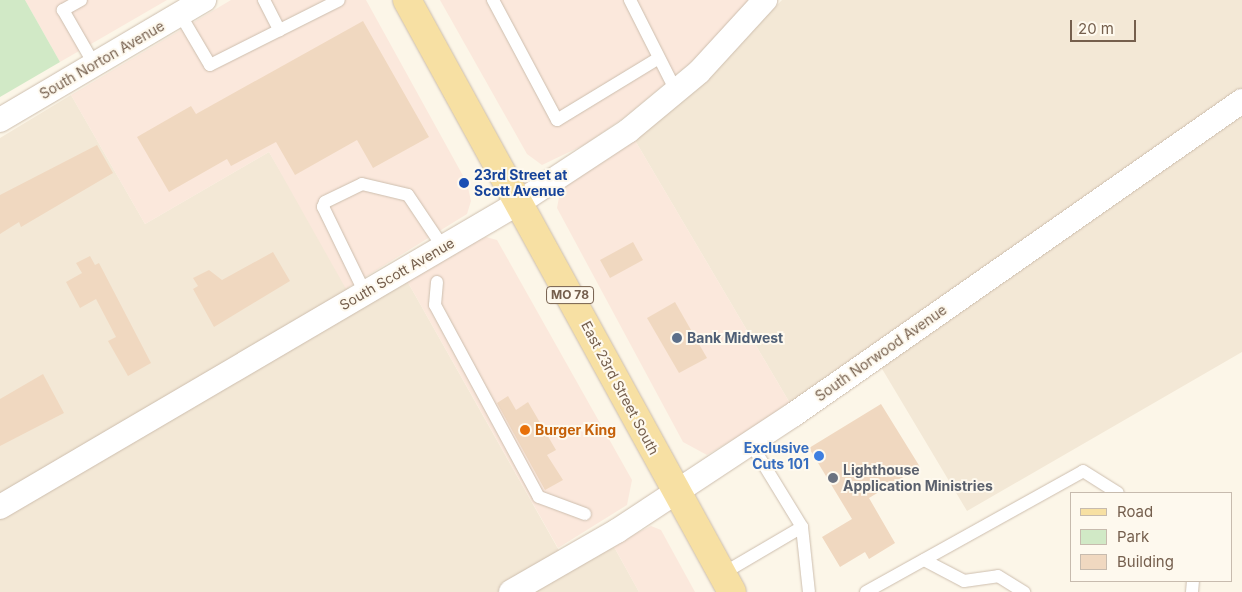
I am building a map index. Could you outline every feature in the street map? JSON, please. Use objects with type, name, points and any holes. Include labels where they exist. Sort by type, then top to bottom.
[{"type":"main road","name":"East 23rd Street South","points":[[407,0],[520,202],[727,583]]},
{"type":"street","name":"South Norton Avenue","points":[[0,120],[204,0]]},
{"type":"street","name":"South Scott Avenue","points":[[0,508],[520,202],[628,131],[676,91],[765,0]]},
{"type":"street","name":"South Norwood Avenue","points":[[511,592],[617,531],[675,490],[750,442],[1242,101]]},
{"type":"lane","points":[[81,0],[60,5],[94,64]]},
{"type":"lane","points":[[264,0],[279,30]]},
{"type":"lane","points":[[180,14],[210,65],[339,0]]},
{"type":"lane","points":[[493,0],[558,120],[659,58]]},
{"type":"lane","points":[[630,0],[676,91]]},
{"type":"lane","points":[[365,293],[323,207],[325,202],[362,184],[408,195],[443,247]]},
{"type":"lane","points":[[437,282],[435,305],[540,497],[585,514]]},
{"type":"lane","points":[[750,442],[802,527],[809,592]]},
{"type":"lane","points":[[866,592],[1083,471],[1116,492]]},
{"type":"lane","points":[[727,583],[802,527]]},
{"type":"lane","points":[[924,560],[964,581],[998,576],[1024,592]]},
{"type":"shaded area","points":[[25,0],[167,0],[60,62]]},
{"type":"shaded area","points":[[231,0],[366,0],[467,183],[471,201],[467,214],[346,289],[269,152],[145,224],[71,95]]},
{"type":"shaded area","points":[[440,0],[749,0],[701,54],[625,117],[586,144],[542,165],[527,154]]},
{"type":"shaded area","points":[[782,0],[1242,0],[1242,352],[967,511],[869,347],[791,405],[633,137],[739,44]]},
{"type":"shaded area","points":[[71,95],[145,224],[269,152],[360,307],[406,279],[570,570],[613,545],[639,592],[0,592],[0,138]]},
{"type":"shaded area","points":[[633,137],[791,405],[707,455],[683,442],[557,208],[560,192],[576,177]]},
{"type":"shaded area","points":[[486,237],[497,240],[632,480],[627,505],[558,548],[406,279],[470,241]]},
{"type":"shaded area","points":[[651,526],[661,530],[695,592],[639,592],[613,545]]},
{"type":"green space","points":[[0,0],[25,0],[60,62],[0,97]]},
{"type":"building","points":[[363,21],[429,137],[373,168],[357,140],[295,175],[276,142],[231,166],[227,159],[169,192],[137,137],[191,106],[196,114]]},
{"type":"building","points":[[97,145],[113,173],[21,227],[19,222],[0,234],[0,195]]},
{"type":"building","points":[[633,242],[643,260],[610,278],[600,260]]},
{"type":"building","points":[[273,252],[290,281],[214,327],[193,289],[198,286],[193,278],[209,270],[222,280]]},
{"type":"building","points":[[90,256],[95,265],[99,263],[151,363],[128,376],[108,341],[116,337],[96,299],[80,308],[66,282],[82,273],[76,263]]},
{"type":"building","name":"Bank Midwest","points":[[675,302],[707,358],[679,373],[647,318]]},
{"type":"building","points":[[43,374],[64,413],[0,446],[0,399]]},
{"type":"building","name":"Burger King","points":[[508,396],[516,410],[528,402],[556,450],[547,455],[563,480],[545,490],[497,403]]},
{"type":"building","points":[[881,404],[920,467],[869,498],[895,543],[869,559],[865,552],[840,567],[822,537],[852,519],[809,448]]},
{"type":"place","name":"23rd Street at Scott Avenue","points":[[464,183]]},
{"type":"place","name":"Bank Midwest","points":[[677,338]]},
{"type":"place","name":"Burger King","points":[[525,430]]},
{"type":"place","name":"Exclusive Cuts 101","points":[[819,456]]},
{"type":"place","name":"Lighthouse Application Ministries","points":[[833,478]]}]
